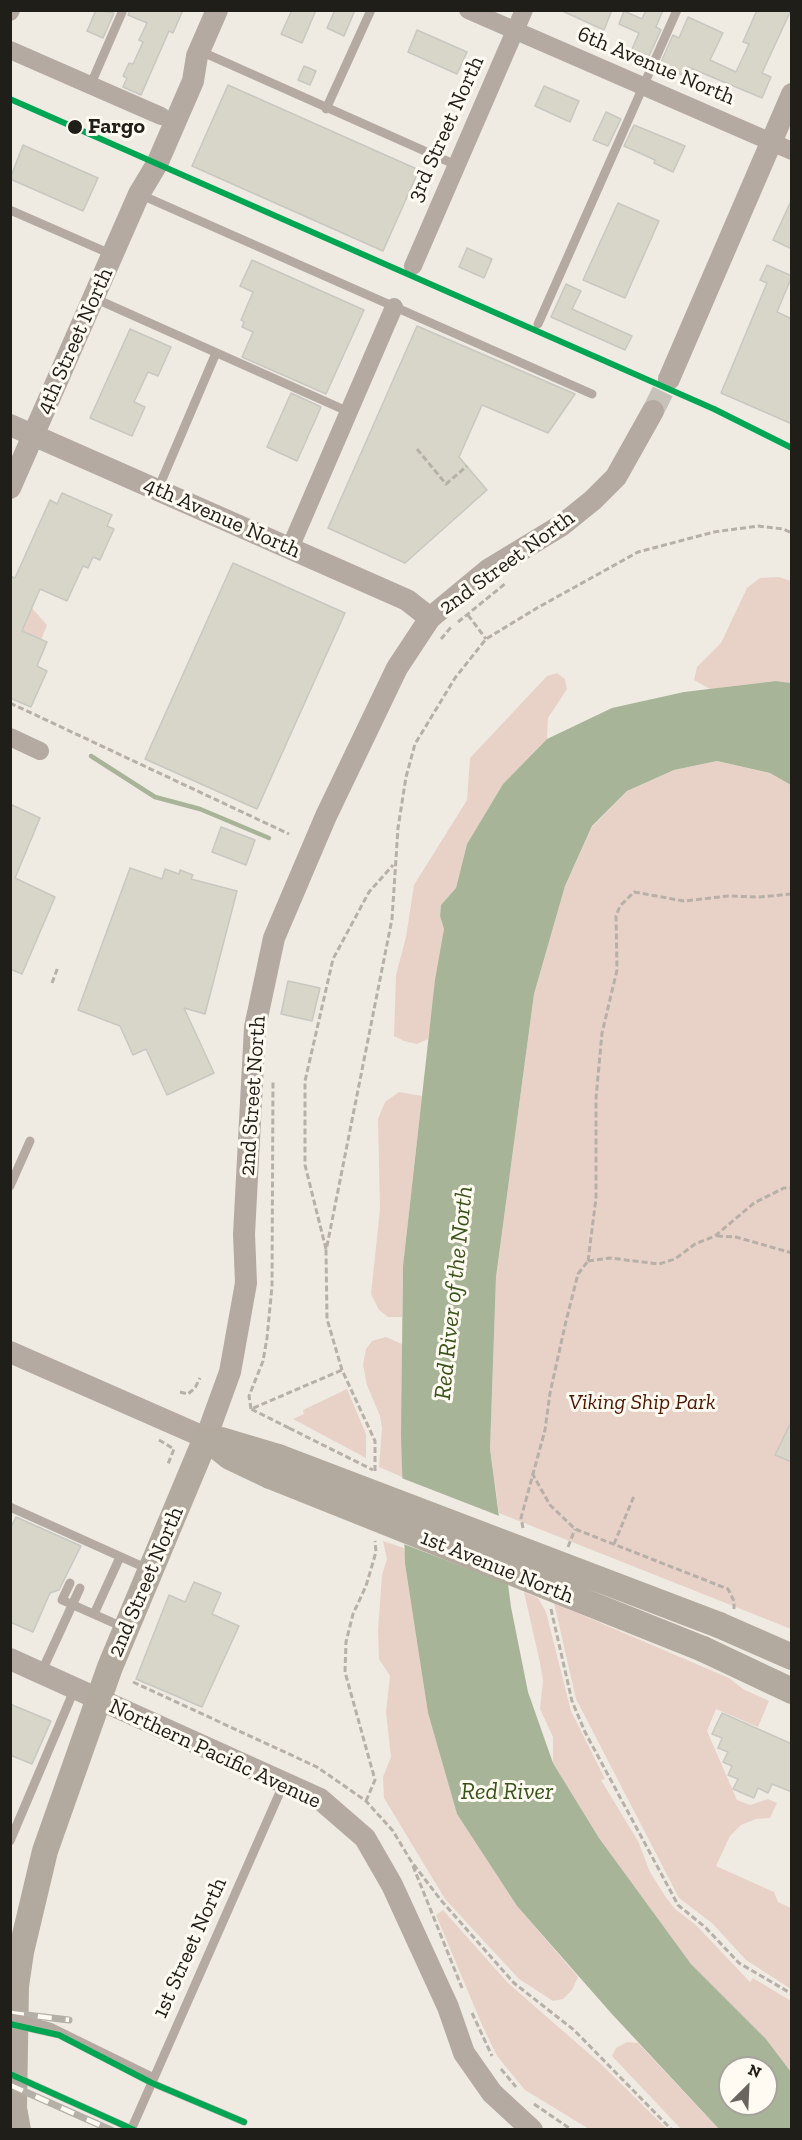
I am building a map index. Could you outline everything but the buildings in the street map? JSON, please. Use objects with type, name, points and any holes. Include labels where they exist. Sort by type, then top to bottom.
[{"type":"main road","name":"1st Avenue North","points":[[206,1438],[235,1443],[274,1467],[703,1649],[792,1690]]},
{"type":"main road","name":"2nd Street North","points":[[18,2130],[14,2108],[16,1986],[45,1851],[99,1699],[206,1438]]},
{"type":"main road","name":"1st Avenue North","points":[[274,1467],[721,1616],[792,1657]]},
{"type":"main road","name":"2nd Street North","points":[[10,1917],[45,1851]]},
{"type":"street","name":"4th Street North","points":[[10,488],[139,194],[156,164],[193,81],[199,54],[217,10]]},
{"type":"street","name":"6th Avenue North","points":[[468,10],[792,151]]},
{"type":"street","name":"3rd Street North","points":[[413,266],[524,10]]},
{"type":"street","points":[[10,50],[161,116]]},
{"type":"street","name":"4th Street North","points":[[139,194],[144,158],[161,116],[180,76],[199,54]]},
{"type":"street","points":[[669,379],[792,94]]},
{"type":"street","points":[[290,548],[394,307]]},
{"type":"street","name":"2nd Street North","points":[[206,1438],[230,1372],[246,1283],[244,1234],[255,1027],[274,938],[366,728],[397,668],[430,618],[488,570],[562,525],[592,500],[616,477],[653,411]]},
{"type":"street","name":"4th Avenue North","points":[[10,425],[406,600],[430,618]]},
{"type":"street","points":[[10,737],[40,751]]},
{"type":"street","name":"1st Avenue North","points":[[10,1352],[206,1438]]},
{"type":"street","name":"Northern Pacific Avenue","points":[[10,1659],[320,1799],[365,1838],[392,1885],[448,2007],[464,2054],[492,2094],[532,2130]]},
{"type":"lane","points":[[90,86],[123,10]]},
{"type":"lane","points":[[326,109],[371,10]]},
{"type":"lane","points":[[538,324],[677,10]]},
{"type":"lane","points":[[199,54],[456,165]]},
{"type":"lane","points":[[139,194],[592,394]]},
{"type":"lane","points":[[10,210],[113,255]]},
{"type":"lane","points":[[94,298],[349,412]]},
{"type":"lane","points":[[158,489],[216,352]]},
{"type":"lane","points":[[10,1186],[30,1141]]},
{"type":"lane","points":[[10,1507],[152,1572]]},
{"type":"lane","points":[[84,1552],[88,1542]]},
{"type":"lane","points":[[94,1557],[99,1547]]},
{"type":"lane","points":[[94,1614],[120,1557]]},
{"type":"lane","points":[[70,1583],[62,1600],[127,1629]]},
{"type":"lane","points":[[41,1673],[80,1588]]},
{"type":"lane","points":[[10,1841],[75,1688]]},
{"type":"lane","name":"1st Street North","points":[[131,2130],[284,1783]]},
{"type":"lane","points":[[10,2018],[50,2027],[154,2078]]},
{"type":"path","points":[[417,449],[446,484],[467,466]]},
{"type":"path","points":[[375,1474],[375,1441],[342,1370],[327,1319],[326,1251],[392,919],[394,864],[406,777],[415,744],[454,678],[486,639],[638,552],[714,532],[758,526],[792,533]]},
{"type":"path","points":[[437,643],[511,579]]},
{"type":"path","points":[[468,615],[486,639]]},
{"type":"path","points":[[10,703],[289,834]]},
{"type":"path","points":[[326,1251],[305,1165],[305,1081],[333,959],[369,892],[394,864]]},
{"type":"path","points":[[524,1538],[521,1518],[531,1473],[545,1430],[550,1393],[578,1274],[588,1261],[596,1198],[596,1098],[602,1033],[617,970],[616,916],[620,906],[634,892],[684,901],[728,896],[759,897],[792,894]]},
{"type":"path","points":[[52,983],[58,967]]},
{"type":"path","points":[[251,1409],[249,1396],[263,1361],[272,1287],[275,1100],[272,1076]]},
{"type":"path","points":[[588,1261],[610,1258],[659,1264],[675,1259],[696,1244],[715,1236],[754,1203],[784,1188],[792,1188]]},
{"type":"path","points":[[715,1236],[736,1237],[792,1253]]},
{"type":"path","points":[[251,1409],[342,1370]]},
{"type":"path","points":[[180,1392],[188,1394],[195,1388],[200,1378]]},
{"type":"path","points":[[251,1409],[289,1428]]},
{"type":"path","points":[[159,1440],[174,1449],[168,1464]]},
{"type":"path","points":[[531,1473],[550,1505],[574,1528],[728,1589],[734,1600],[734,1611],[721,1616]]},
{"type":"path","points":[[614,1544],[634,1496]]},
{"type":"path","points":[[366,1800],[375,1780],[345,1672],[346,1642],[372,1564],[375,1530]]},
{"type":"path","points":[[548,1601],[572,1701],[585,1732],[678,1905],[706,1928],[739,1963],[792,1994]]},
{"type":"path","points":[[133,1682],[317,1767],[366,1800],[393,1831],[411,1861],[440,1899],[514,1983],[574,2031],[672,2130]]},
{"type":"path","points":[[411,1861],[465,1995]]},
{"type":"path","points":[[469,2006],[495,2062],[518,2089]]},
{"type":"path","points":[[531,2102],[572,2130]]},
{"type":"green space","points":[[779,577],[791,581],[791,683],[776,681],[710,689],[694,680],[697,667],[721,643],[747,588],[760,578]]},
{"type":"green space","points":[[32,608],[47,625],[41,640],[22,631]]},
{"type":"green space","points":[[557,673],[565,679],[567,689],[548,718],[547,739],[503,784],[467,844],[456,888],[441,905],[440,916],[444,929],[428,1039],[417,1044],[404,1041],[394,1036],[396,975],[406,937],[414,885],[467,800],[470,758],[547,676]]},
{"type":"green space","name":"Viking Ship Park","points":[[717,761],[770,773],[792,785],[791,1629],[499,1513],[490,1449],[496,1277],[534,994],[565,886],[592,827],[627,791],[674,770]]},
{"type":"green space","points":[[399,1092],[422,1096],[403,1266],[402,1317],[388,1317],[379,1310],[371,1294],[380,1209],[378,1119],[385,1102]]},
{"type":"green space","points":[[386,1337],[402,1344],[402,1477],[379,1467],[382,1428],[380,1416],[367,1385],[363,1365],[366,1349],[372,1341]]},
{"type":"green space","points":[[347,1389],[366,1434],[366,1458],[293,1419],[304,1414],[303,1410]]},
{"type":"green space","points":[[383,1541],[404,1548],[428,1713],[457,1814],[517,1906],[578,1977],[572,1990],[563,1999],[553,2001],[519,1979],[445,1899],[384,1798],[383,1777],[391,1757],[386,1712],[390,1676],[379,1659],[378,1630],[382,1575],[387,1559]]},
{"type":"green space","points":[[524,1592],[538,1598],[546,1612],[571,1711],[605,1779],[601,1780],[638,1841],[650,1872],[665,1896],[675,1909],[696,1925],[750,1982],[753,1978],[791,2001],[791,2072],[766,2039],[691,1964],[599,1838],[553,1763],[553,1737],[540,1709],[543,1681]]},
{"type":"green space","points":[[554,1603],[729,1678],[743,1689],[769,1701],[758,1727],[716,1709],[707,1731],[737,1800],[750,1805],[768,1799],[777,1803],[770,1818],[756,1819],[741,1825],[730,1836],[716,1866],[774,1892],[778,1902],[791,1908],[791,1989],[746,1960],[712,1923],[679,1898],[576,1699]]},
{"type":"green space","points":[[443,1910],[508,1983],[601,2064],[667,2129],[589,2129],[525,2090],[497,2056],[482,2025],[436,1915]]},
{"type":"green space","points":[[627,2042],[638,2043],[719,2129],[681,2129],[612,2056],[616,2048]]},
{"type":"water","name":"Red River","points":[[776,681],[791,683],[791,785],[770,773],[717,761],[674,770],[627,791],[592,826],[565,886],[534,994],[496,1277],[490,1449],[511,1607],[528,1692],[553,1763],[599,1838],[691,1964],[766,2039],[791,2072],[791,2129],[719,2129],[611,2013],[517,1906],[457,1814],[428,1713],[405,1563],[401,1435],[403,1266],[435,980],[444,929],[440,916],[441,905],[456,888],[467,844],[503,784],[547,739],[612,708],[684,692]]},
{"type":"pier","points":[[399,1477],[502,1517],[511,1585],[401,1543]]},
{"type":"waterway","points":[[91,756],[155,797],[200,809],[269,838]]},
{"type":"tunnel","points":[[653,411],[669,379]]},
{"type":"railway","points":[[10,2013],[69,2020]]},
{"type":"railway","points":[[10,2024],[59,2035],[152,2083],[244,2122]]},
{"type":"railway","points":[[10,2074],[134,2130]]},
{"type":"railway","points":[[10,2085],[111,2130]]},
{"type":"transit line","points":[[10,99],[714,409],[792,448]]},
{"type":"transit line","points":[[10,2024],[59,2035],[152,2083],[244,2122]]},
{"type":"transit line","points":[[10,2074],[134,2130]]},
{"type":"place","name":"Fargo","points":[[75,127]]},
{"type":"water label","name":"Red River of the North","points":[[454,1293]]}]
